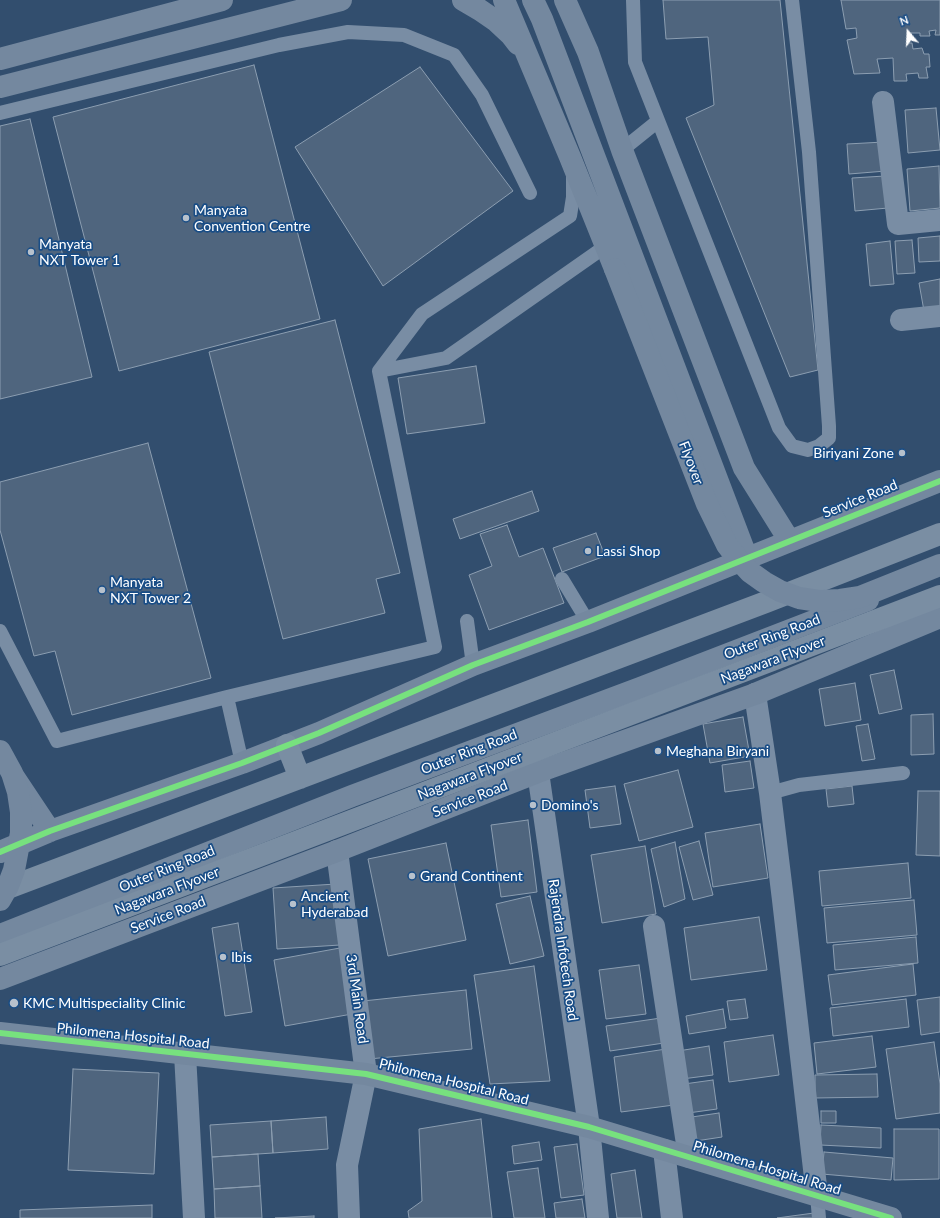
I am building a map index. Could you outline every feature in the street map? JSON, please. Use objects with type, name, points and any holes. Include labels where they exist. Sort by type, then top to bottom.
[{"type":"highway","points":[[0,891],[766,602],[940,534]]},
{"type":"highway","name":"Nagawara Flyover","points":[[0,955],[940,596]]},
{"type":"highway","points":[[287,745],[300,778]]},
{"type":"street","points":[[0,59],[222,0]]},
{"type":"street","points":[[0,87],[341,0]]},
{"type":"street","points":[[463,0],[496,21],[511,35],[533,68]]},
{"type":"street","points":[[504,0],[533,68]]},
{"type":"street","points":[[533,0],[542,19],[747,558]]},
{"type":"street","points":[[565,0],[588,52],[622,150],[744,468],[789,540]]},
{"type":"street","name":"Flyover","points":[[533,68],[606,246],[706,504],[727,545],[738,559],[750,572],[780,591],[799,598],[819,601],[860,597],[940,565]]},
{"type":"street","points":[[883,102],[898,224],[940,220]]},
{"type":"street","points":[[901,320],[940,316]]},
{"type":"street","name":"Service Road","points":[[0,852],[50,831],[242,763],[319,733],[473,665],[588,622],[789,540],[940,481]]},
{"type":"street","name":"Outer Ring Road","points":[[0,935],[352,796],[940,573]]},
{"type":"street","name":"Service Road","points":[[0,978],[337,851],[538,772],[754,694],[940,617]]},
{"type":"street","points":[[754,694],[770,793],[817,1195]]},
{"type":"street","points":[[0,751],[12,773],[18,792],[21,812],[18,853],[14,870],[8,886],[0,900]]},
{"type":"street","points":[[0,756],[50,831]]},
{"type":"street","name":"Rajendra Infotech Road","points":[[538,772],[589,1127],[598,1218]]},
{"type":"street","name":"3rd Main Road","points":[[337,851],[366,1074],[347,1165],[349,1218]]},
{"type":"street","points":[[654,926],[689,1157]]},
{"type":"street","name":"Philomena Hospital Road","points":[[0,1033],[366,1074],[589,1127],[886,1217]]},
{"type":"street","points":[[185,1054],[194,1218]]},
{"type":"street","points":[[664,1150],[672,1218]]},
{"type":"lane","points":[[633,0],[635,62],[779,428],[792,446],[808,450],[819,446],[829,438],[829,426],[809,152],[792,0]]},
{"type":"lane","points":[[0,113],[279,44],[348,32],[404,35],[454,55],[482,95],[530,193]]},
{"type":"lane","points":[[622,150],[658,121]]},
{"type":"lane","points":[[0,631],[57,742],[227,697],[435,647],[379,371],[422,314],[570,216],[574,184],[570,157]]},
{"type":"lane","points":[[379,371],[446,358],[606,246]]},
{"type":"lane","points":[[562,579],[588,622]]},
{"type":"lane","points":[[466,621],[473,665]]},
{"type":"lane","points":[[227,697],[242,763]]},
{"type":"lane","points":[[770,793],[799,785],[903,773]]},
{"type":"lane","points":[[817,1195],[819,1218]]},
{"type":"building","points":[[663,0],[780,0],[818,370],[790,377],[686,118],[714,105],[708,37],[666,39]]},
{"type":"building","points":[[841,0],[940,0],[940,35],[935,35],[936,30],[929,31],[930,36],[920,36],[920,33],[909,33],[910,38],[907,38],[907,43],[912,43],[913,49],[922,48],[924,54],[929,54],[930,67],[926,67],[928,78],[919,78],[918,73],[906,74],[907,81],[894,81],[893,58],[877,59],[880,73],[854,74],[847,40],[857,38],[856,28],[846,29]]},
{"type":"building","name":"Manyata Convention Centre","points":[[254,65],[320,319],[119,371],[53,117]]},
{"type":"building","points":[[420,67],[513,191],[383,286],[295,147]]},
{"type":"building","points":[[936,108],[940,150],[908,153],[905,110]]},
{"type":"building","name":"Manyata NXT Tower 1","points":[[30,119],[92,377],[0,399],[0,126]]},
{"type":"building","points":[[884,142],[886,171],[849,174],[847,144]]},
{"type":"building","points":[[939,166],[940,208],[910,211],[907,169]]},
{"type":"building","points":[[885,176],[888,208],[855,211],[852,178]]},
{"type":"building","points":[[940,236],[940,261],[919,262],[918,238]]},
{"type":"building","points":[[912,240],[915,273],[897,274],[895,241]]},
{"type":"building","points":[[890,241],[894,284],[870,286],[866,244]]},
{"type":"building","points":[[940,279],[940,308],[924,311],[919,283]]},
{"type":"building","points":[[335,320],[400,573],[376,579],[385,613],[283,639],[209,352]]},
{"type":"building","points":[[476,366],[485,423],[407,434],[398,378]]},
{"type":"building","name":"Manyata NXT Tower 2","points":[[148,443],[211,678],[72,715],[55,651],[34,656],[0,530],[0,482]]},
{"type":"building","points":[[532,491],[539,511],[460,539],[453,519]]},
{"type":"building","points":[[507,525],[519,557],[543,548],[564,603],[489,630],[469,575],[492,566],[480,534]]},
{"type":"building","points":[[596,533],[605,556],[562,572],[553,548]]},
{"type":"building","points":[[894,670],[902,709],[879,714],[870,675]]},
{"type":"building","points":[[855,683],[861,720],[825,726],[819,689]]},
{"type":"building","points":[[933,714],[934,754],[911,755],[911,715]]},
{"type":"building","points":[[743,717],[750,756],[710,763],[703,724]]},
{"type":"building","points":[[868,724],[875,759],[862,761],[856,726]]},
{"type":"building","points":[[750,761],[754,788],[725,792],[722,765]]},
{"type":"building","points":[[678,770],[693,827],[639,841],[624,784]]},
{"type":"building","points":[[615,786],[621,824],[590,828],[585,790]]},
{"type":"building","points":[[852,786],[854,804],[828,807],[826,789]]},
{"type":"building","points":[[918,791],[940,791],[940,856],[916,855]]},
{"type":"building","points":[[528,820],[537,892],[501,897],[491,825]]},
{"type":"building","points":[[760,824],[768,878],[713,887],[705,833]]},
{"type":"building","points":[[699,841],[713,895],[693,900],[679,847]]},
{"type":"building","points":[[675,842],[685,899],[664,907],[651,849]]},
{"type":"building","points":[[446,843],[466,940],[388,956],[368,859]]},
{"type":"building","points":[[645,846],[656,914],[602,923],[591,855]]},
{"type":"building","points":[[908,863],[911,898],[822,906],[819,871]]},
{"type":"building","points":[[336,884],[340,945],[277,949],[273,888]]},
{"type":"building","points":[[530,896],[544,956],[510,964],[496,904]]},
{"type":"building","points":[[914,900],[917,935],[827,943],[824,908]]},
{"type":"building","points":[[759,917],[767,970],[691,980],[684,928]]},
{"type":"building","points":[[238,923],[252,1012],[225,1016],[212,928]]},
{"type":"building","points":[[916,937],[918,963],[835,970],[833,945]]},
{"type":"building","points":[[340,948],[352,1014],[285,1026],[274,960]]},
{"type":"building","points":[[913,964],[916,995],[832,1005],[828,975]]},
{"type":"building","points":[[639,965],[646,1014],[606,1019],[599,970]]},
{"type":"building","points":[[534,966],[550,1081],[490,1084],[474,975]]},
{"type":"building","points":[[466,990],[472,1049],[369,1059],[363,1001]]},
{"type":"building","points":[[940,997],[940,1032],[921,1035],[917,1000]]},
{"type":"building","points":[[745,999],[748,1018],[730,1020],[727,1001]]},
{"type":"building","points":[[906,999],[909,1027],[833,1036],[830,1008]]},
{"type":"building","points":[[723,1009],[726,1028],[689,1034],[686,1016]]},
{"type":"building","points":[[661,1018],[664,1043],[610,1051],[606,1026]]},
{"type":"building","points":[[773,1035],[779,1075],[729,1082],[724,1042]]},
{"type":"building","points":[[872,1036],[876,1067],[817,1074],[814,1043]]},
{"type":"building","points":[[934,1042],[940,1084],[940,1113],[896,1119],[886,1049]]},
{"type":"building","points":[[709,1046],[713,1075],[682,1079],[678,1051]]},
{"type":"building","points":[[666,1049],[674,1105],[621,1112],[614,1057]]},
{"type":"building","points":[[73,1069],[159,1073],[154,1174],[68,1170]]},
{"type":"building","points":[[877,1074],[878,1097],[815,1098],[815,1075]]},
{"type":"building","points":[[713,1080],[717,1109],[688,1113],[684,1084]]},
{"type":"building","points":[[821,1111],[836,1111],[836,1123],[821,1123]]},
{"type":"building","points":[[719,1113],[722,1137],[689,1142],[685,1118]]},
{"type":"building","points":[[326,1117],[328,1149],[273,1153],[271,1121]]},
{"type":"building","points":[[481,1119],[492,1218],[409,1218],[408,1211],[422,1201],[419,1129]]},
{"type":"building","points":[[271,1121],[273,1153],[212,1157],[210,1125]]},
{"type":"building","points":[[821,1125],[881,1128],[881,1148],[820,1145]]},
{"type":"building","points":[[894,1129],[939,1129],[939,1179],[894,1180]]},
{"type":"building","points":[[539,1142],[542,1160],[514,1164],[512,1146]]},
{"type":"building","points":[[577,1144],[584,1195],[561,1198],[554,1147]]},
{"type":"building","points":[[824,1152],[893,1158],[891,1180],[822,1174]]},
{"type":"building","points":[[258,1154],[260,1186],[214,1189],[212,1157]]},
{"type":"building","points":[[538,1168],[545,1218],[514,1218],[507,1172]]},
{"type":"building","points":[[635,1170],[642,1218],[617,1218],[611,1174]]},
{"type":"building","points":[[260,1186],[262,1218],[215,1218],[214,1189]]},
{"type":"building","points":[[582,1199],[585,1218],[556,1218],[554,1203]]},
{"type":"building","points":[[152,1205],[152,1218],[20,1218],[20,1210]]},
{"type":"building","points":[[814,1213],[815,1218],[777,1218]]},
{"type":"building","points":[[314,1216],[314,1218],[275,1218]]},
{"type":"cycle path","points":[[0,852],[50,831],[242,763],[319,733],[473,665],[588,622],[940,481]]},
{"type":"cycle path","points":[[0,1033],[366,1074],[589,1127],[891,1218]]},
{"type":"place","name":"Manyata Convention Centre","points":[[186,218]]},
{"type":"place","name":"Manyata NXT Tower 1","points":[[31,252]]},
{"type":"place","name":"Biriyani Zone","points":[[902,453]]},
{"type":"place","name":"Lassi Shop","points":[[588,551]]},
{"type":"place","name":"Manyata NXT Tower 2","points":[[102,590]]},
{"type":"place","name":"Meghana Biryani","points":[[658,751]]},
{"type":"place","name":"Domino's","points":[[533,805]]},
{"type":"place","name":"Grand Continent","points":[[412,876]]},
{"type":"place","name":"Ancient Hyderabad","points":[[293,904]]},
{"type":"place","name":"Ibis","points":[[223,957]]},
{"type":"place","name":"KMC Multispeciality Clinic","points":[[14,1003]]}]
